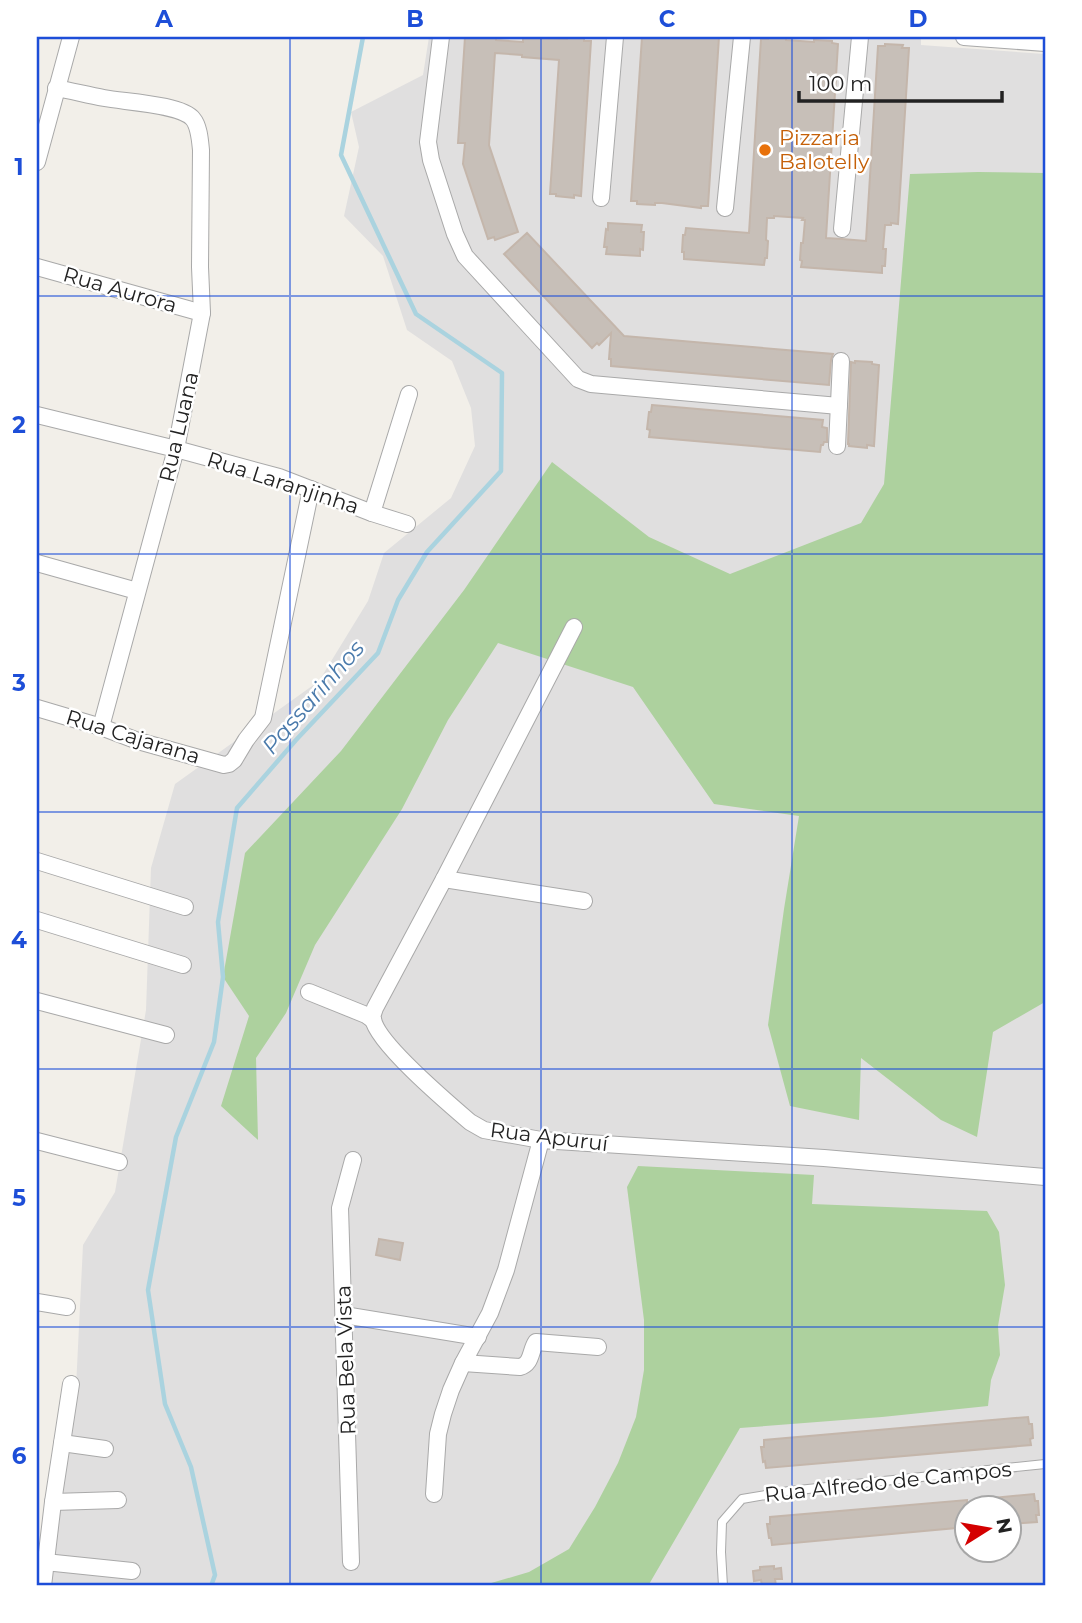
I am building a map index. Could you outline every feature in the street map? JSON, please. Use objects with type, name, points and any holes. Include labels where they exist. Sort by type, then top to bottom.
[{"type":"street","points":[[37,162],[71,37]]},
{"type":"street","points":[[442,37],[428,142],[431,160],[455,234],[465,257],[578,379],[591,384],[839,407]]},
{"type":"street","points":[[601,198],[615,37]]},
{"type":"street","points":[[725,208],[742,37]]},
{"type":"street","points":[[842,229],[860,37]]},
{"type":"street","points":[[964,37],[1045,43]]},
{"type":"street","name":"Rua Luana","points":[[56,88],[184,111],[194,120],[201,150],[202,313],[176,449],[101,727]]},
{"type":"street","name":"Rua Aurora","points":[[37,267],[202,313]]},
{"type":"street","points":[[837,446],[841,361]]},
{"type":"street","points":[[372,513],[409,394]]},
{"type":"street","name":"Rua Laranjinha","points":[[37,415],[279,477],[407,524]]},
{"type":"street","name":"Rua Cajarana","points":[[37,708],[138,741],[224,765],[229,764],[263,718],[311,489]]},
{"type":"street","points":[[37,563],[137,591]]},
{"type":"street","points":[[373,1020],[379,997],[444,879],[574,627]]},
{"type":"street","points":[[37,861],[185,907]]},
{"type":"street","points":[[444,879],[584,901]]},
{"type":"street","points":[[37,920],[183,965]]},
{"type":"street","points":[[309,992],[373,1020]]},
{"type":"street","points":[[37,1002],[166,1035]]},
{"type":"street","name":"Rua Apuruí","points":[[373,1020],[393,1051],[470,1122],[484,1130],[541,1140],[824,1158],[1045,1177]]},
{"type":"street","points":[[435,1494],[438,1434],[463,1363],[478,1337],[506,1270],[541,1140]]},
{"type":"street","points":[[37,1142],[119,1162]]},
{"type":"street","name":"Rua Bela Vista","points":[[351,1562],[340,1208],[353,1160]]},
{"type":"street","points":[[1045,1177],[1045,1183]]},
{"type":"street","points":[[37,1302],[67,1307]]},
{"type":"street","points":[[344,1315],[478,1337]]},
{"type":"street","points":[[463,1363],[525,1366],[536,1342],[598,1347]]},
{"type":"street","points":[[43,1586],[52,1502],[71,1384]]},
{"type":"street","points":[[62,1443],[105,1449]]},
{"type":"street","points":[[52,1502],[118,1500]]},
{"type":"street","points":[[45,1562],[132,1571]]},
{"type":"lane","name":"Rua Alfredo de Campos","points":[[723,1586],[722,1522],[742,1499],[789,1491],[1045,1464]]},
{"type":"shaded area","points":[[429,37],[921,37],[921,45],[1045,54],[1045,1586],[46,1586],[75,1408],[83,1245],[115,1192],[146,1010],[151,868],[175,784],[319,681],[368,601],[384,553],[451,498],[475,446],[471,408],[452,361],[407,330],[383,256],[344,216],[359,147],[351,112],[423,75]]},
{"type":"green space","points":[[1045,173],[1045,1002],[993,1032],[977,1137],[941,1120],[861,1058],[859,1120],[790,1106],[768,1025],[799,816],[714,804],[633,687],[498,643],[448,720],[402,809],[315,945],[286,1013],[256,1058],[258,1140],[221,1106],[249,1016],[223,977],[245,853],[341,751],[464,590],[552,462],[649,537],[730,574],[861,523],[884,484],[910,174]]},
{"type":"green space","points":[[638,1166],[814,1175],[812,1204],[987,1211],[999,1232],[1005,1285],[998,1326],[1000,1355],[991,1380],[988,1406],[740,1428],[648,1586],[481,1586],[529,1572],[569,1549],[618,1463],[636,1417],[644,1370],[644,1320],[627,1187]]},
{"type":"building","points":[[465,37],[496,37],[496,40],[523,42],[523,37],[584,37],[584,41],[591,41],[581,196],[574,195],[574,198],[550,194],[559,60],[495,53],[489,145],[518,232],[495,240],[494,237],[488,239],[463,164],[465,143],[458,143]]},
{"type":"building","points":[[642,37],[719,37],[708,206],[701,208],[662,203],[637,204],[637,201],[631,201]]},
{"type":"building","points":[[768,37],[814,42],[832,41],[838,44],[826,238],[866,241],[878,46],[903,45],[902,48],[909,48],[898,224],[885,225],[885,266],[882,266],[882,273],[801,267],[803,218],[767,218],[767,258],[764,265],[684,259],[683,235],[686,228],[749,233],[761,39]]},
{"type":"building","points":[[608,223],[642,225],[643,250],[640,249],[640,256],[606,254],[607,247],[604,247]]},
{"type":"building","points":[[527,233],[624,336],[833,354],[829,385],[611,366],[611,333],[592,348],[504,254]]},
{"type":"building","points":[[851,362],[879,365],[874,446],[867,445],[867,448],[848,444]]},
{"type":"building","points":[[652,405],[823,420],[822,427],[827,428],[827,442],[821,445],[820,452],[649,437],[650,430],[647,429]]},
{"type":"building","points":[[379,1239],[403,1243],[400,1260],[376,1255]]},
{"type":"building","points":[[1028,1417],[1029,1424],[1032,1424],[1031,1445],[766,1468],[765,1461],[763,1462],[761,1447],[764,1447],[764,1440]]},
{"type":"building","points":[[1034,1494],[1035,1501],[1038,1501],[1037,1522],[1023,1523],[1023,1495]]},
{"type":"building","points":[[953,1501],[953,1528],[772,1545],[767,1524],[770,1524],[770,1517]]},
{"type":"building","points":[[774,1566],[774,1569],[781,1568],[782,1579],[775,1579],[776,1586],[762,1586],[761,1580],[754,1581],[753,1571],[760,1570],[760,1567]]},
{"type":"waterway","name":"Passarinhos","points":[[211,1586],[215,1575],[191,1467],[165,1404],[148,1290],[176,1137],[214,1042],[223,977],[218,922],[237,808],[296,740],[378,653],[398,600],[427,552],[501,471],[502,373],[416,314],[341,155],[363,37]]},
{"type":"place","name":"Pizzaria Balotelly","points":[[765,150]]}]
